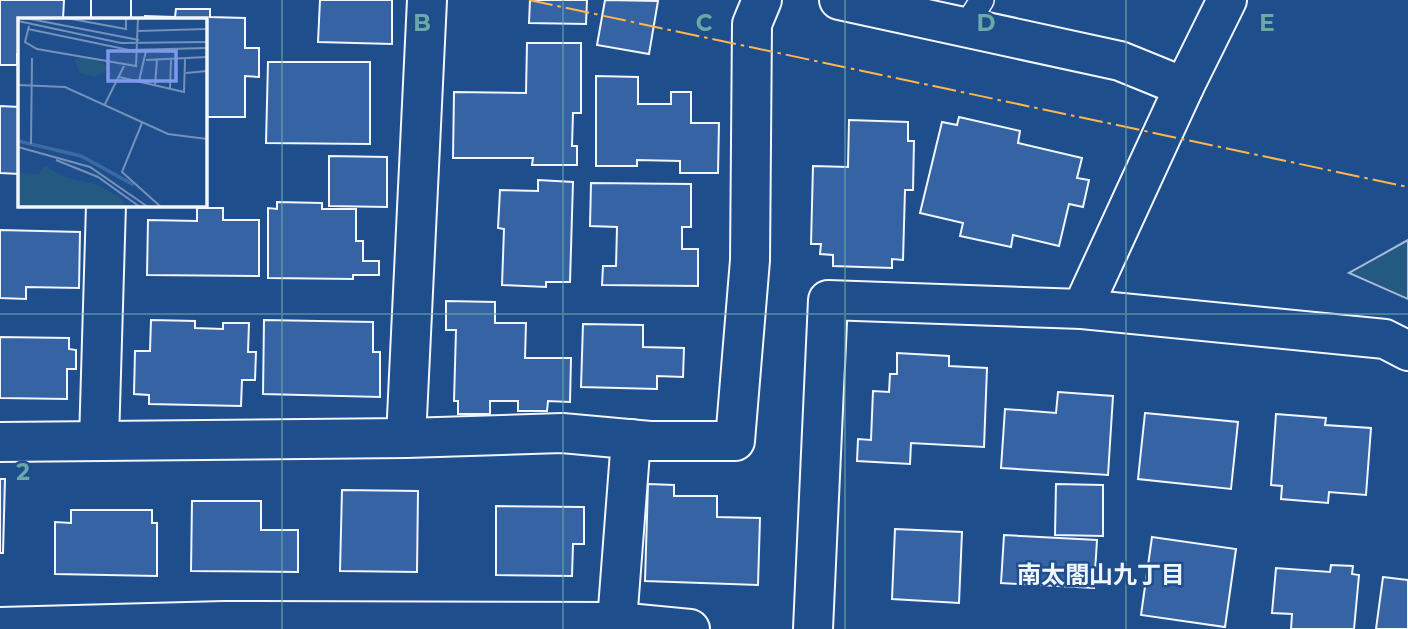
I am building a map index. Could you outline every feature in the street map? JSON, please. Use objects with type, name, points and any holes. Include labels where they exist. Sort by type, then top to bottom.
[{"type":"street","points":[[111,0],[111,18]]},
{"type":"street","points":[[406,438],[427,0]]},
{"type":"street","points":[[0,442],[406,438],[562,433],[650,440],[735,441],[750,260],[752,24],[762,0]]},
{"type":"street","points":[[839,0],[974,14],[1120,61],[1184,87]]},
{"type":"street","points":[[1082,309],[1227,0]]},
{"type":"street","points":[[99,440],[106,206]]},
{"type":"street","points":[[813,629],[828,300],[1082,309],[1385,339],[1408,351]]},
{"type":"street","points":[[617,622],[631,439]]},
{"type":"street","points":[[0,626],[224,621],[617,622],[690,629]]},
{"type":"shaded area","points":[[1408,240],[1408,299],[1349,273]]},
{"type":"building","points":[[0,0],[64,0],[63,18],[18,18],[17,65],[0,65]]},
{"type":"building","points":[[320,0],[392,0],[392,44],[318,42]]},
{"type":"building","points":[[530,0],[587,0],[586,24],[529,23]]},
{"type":"building","points":[[605,0],[658,1],[649,54],[597,45]]},
{"type":"building","points":[[176,9],[210,9],[210,17],[245,18],[245,48],[259,48],[259,77],[245,76],[245,117],[206,117],[206,18],[145,18],[145,16],[175,17]]},
{"type":"building","points":[[527,43],[581,43],[581,113],[573,113],[572,146],[577,146],[577,165],[532,165],[533,158],[453,158],[454,92],[526,93]]},
{"type":"building","points":[[268,62],[370,62],[370,144],[266,143]]},
{"type":"building","points":[[596,76],[638,77],[638,104],[671,104],[671,92],[691,92],[691,123],[719,123],[718,173],[680,173],[680,161],[637,160],[637,166],[596,166]]},
{"type":"building","points":[[0,106],[18,107],[18,174],[0,173]]},
{"type":"building","points":[[959,117],[1020,131],[1018,143],[1082,158],[1077,178],[1089,180],[1083,207],[1069,204],[1059,246],[1013,235],[1011,247],[960,236],[963,223],[920,213],[942,122],[957,125]]},
{"type":"building","points":[[849,120],[908,122],[908,141],[914,141],[913,190],[905,190],[903,260],[892,259],[892,268],[833,266],[833,255],[820,254],[821,244],[811,244],[813,166],[848,167]]},
{"type":"building","points":[[329,156],[387,157],[387,207],[329,206]]},
{"type":"building","points":[[538,180],[573,182],[570,282],[546,282],[546,287],[502,285],[504,229],[498,228],[500,190],[538,191]]},
{"type":"building","points":[[591,183],[691,184],[691,227],[682,227],[682,249],[698,249],[698,286],[602,285],[603,266],[616,266],[617,227],[590,226]]},
{"type":"building","points":[[277,202],[322,203],[322,209],[356,209],[356,241],[363,241],[363,261],[379,261],[379,275],[353,275],[353,279],[268,278],[268,208],[277,209]]},
{"type":"building","points":[[197,208],[223,208],[223,220],[259,220],[259,276],[147,275],[148,220],[197,221]]},
{"type":"building","points":[[0,230],[80,232],[79,288],[26,287],[26,299],[0,298]]},
{"type":"building","points":[[446,301],[495,302],[495,323],[526,323],[525,358],[571,358],[570,402],[548,401],[547,411],[518,411],[518,401],[490,401],[490,414],[458,414],[458,401],[454,401],[456,330],[446,330]]},
{"type":"building","points":[[151,320],[195,321],[195,328],[223,329],[223,323],[249,323],[248,352],[256,352],[255,380],[242,380],[241,406],[149,404],[149,395],[134,394],[135,351],[150,351]]},
{"type":"building","points":[[264,320],[373,322],[373,352],[380,352],[380,397],[263,394]]},
{"type":"building","points":[[583,324],[643,325],[643,347],[684,348],[683,377],[657,376],[657,389],[581,387]]},
{"type":"building","points":[[0,337],[69,338],[69,349],[76,350],[76,369],[67,369],[67,399],[0,398]]},
{"type":"building","points":[[897,353],[949,356],[949,366],[987,368],[984,447],[911,443],[910,464],[857,461],[858,439],[871,440],[873,391],[889,392],[890,374],[897,374]]},
{"type":"building","points":[[1058,392],[1113,396],[1108,475],[1001,468],[1005,409],[1056,413]]},
{"type":"building","points":[[1145,413],[1238,422],[1231,489],[1138,479]]},
{"type":"building","points":[[1276,414],[1326,418],[1325,425],[1371,428],[1366,495],[1329,492],[1328,503],[1281,499],[1282,486],[1271,485]]},
{"type":"building","points":[[0,479],[5,479],[3,553],[0,553]]},
{"type":"building","points":[[648,484],[674,485],[674,496],[717,496],[717,517],[760,518],[758,585],[645,581]]},
{"type":"building","points":[[1056,484],[1103,485],[1103,536],[1055,535]]},
{"type":"building","points":[[342,490],[418,491],[417,572],[340,571]]},
{"type":"building","points":[[192,501],[261,501],[261,530],[298,530],[298,572],[191,571]]},
{"type":"building","points":[[496,506],[584,507],[584,544],[573,544],[572,576],[496,575]]},
{"type":"building","points":[[71,510],[152,510],[152,523],[157,523],[157,576],[55,574],[55,522],[71,523]]},
{"type":"building","points":[[895,529],[962,532],[959,603],[892,599]]},
{"type":"building","points":[[1004,535],[1097,540],[1094,588],[1001,583]]},
{"type":"building","points":[[1152,537],[1236,549],[1225,627],[1141,615]]},
{"type":"building","points":[[1331,565],[1353,566],[1352,574],[1359,575],[1354,629],[1291,629],[1292,614],[1272,613],[1276,568],[1330,572]]},
{"type":"building","points":[[1383,577],[1408,580],[1408,629],[1376,629]]},
{"type":"power","points":[[529,0],[1408,187]]},
{"type":"district","name":"南太閤山九丁目","points":[[1101,574]]}]
